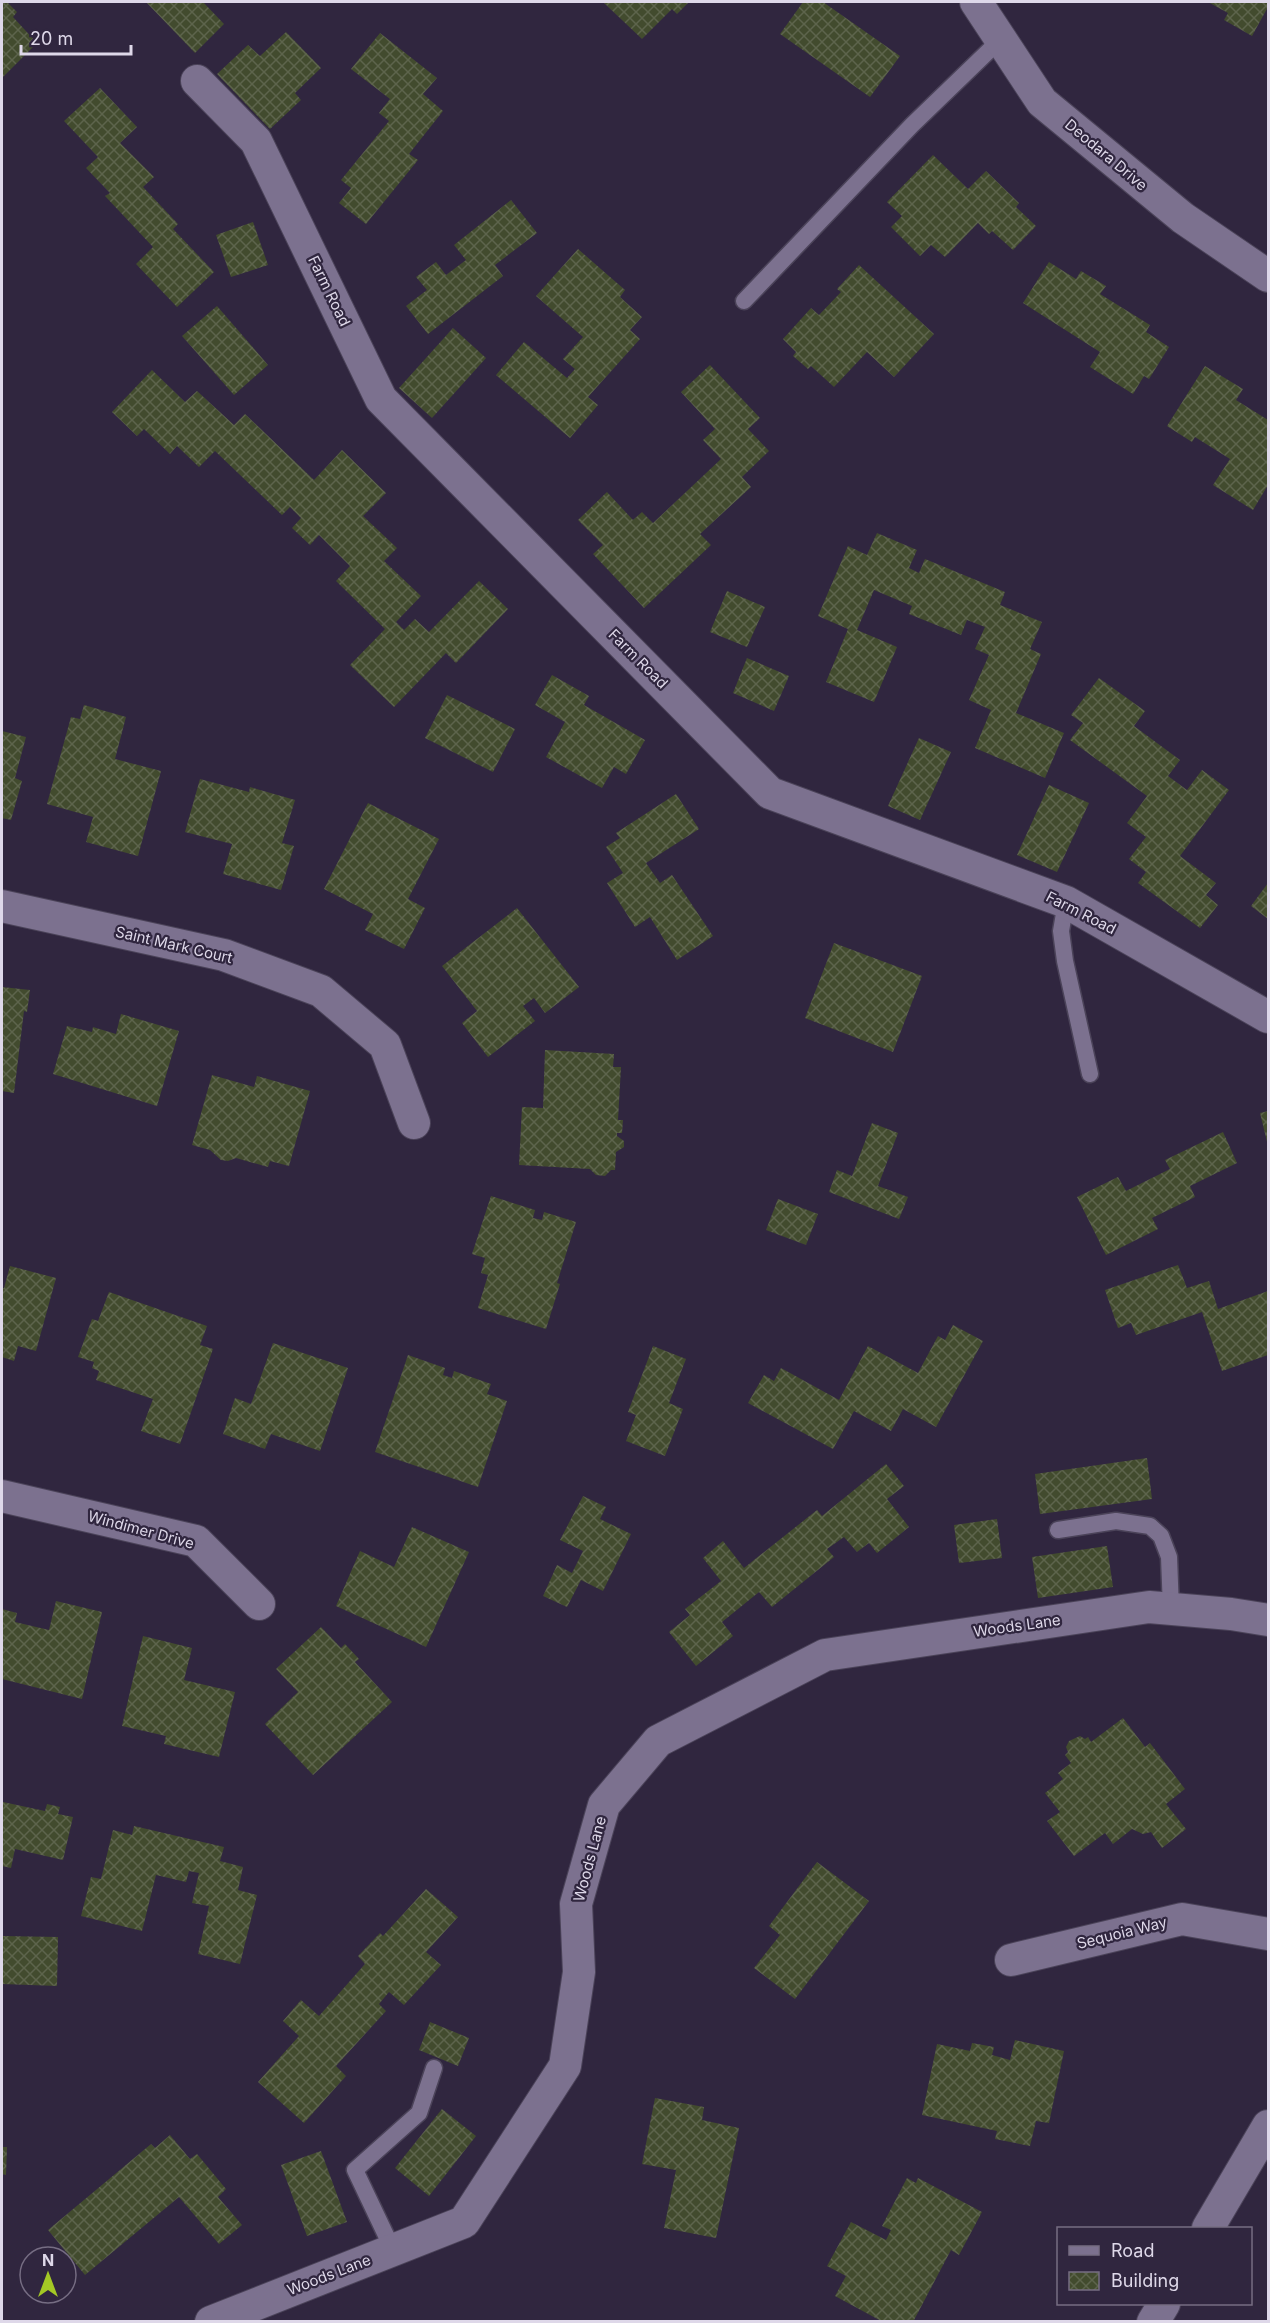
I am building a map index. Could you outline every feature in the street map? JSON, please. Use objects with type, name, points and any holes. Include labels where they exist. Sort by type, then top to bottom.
[{"type":"street","name":"Deodara Drive","points":[[976,2],[1042,102],[1183,218],[1269,276]]},
{"type":"street","name":"Farm Road","points":[[197,81],[256,141],[381,399],[770,793],[1066,902],[1269,1017]]},
{"type":"street","name":"Saint Mark Court","points":[[2,906],[224,955],[321,991],[385,1045],[414,1123]]},
{"type":"street","name":"Windimer Drive","points":[[2,1496],[196,1541],[258,1604]]},
{"type":"street","name":"Woods Lane","points":[[211,2322],[464,2222],[565,2066],[579,1972],[576,1904],[604,1805],[658,1741],[825,1655],[1149,1607],[1231,1614],[1269,1620]]},
{"type":"street","name":"Sequoia Way","points":[[1011,1960],[1182,1918],[1269,1934]]},
{"type":"street","points":[[1209,2227],[1269,2126]]},
{"type":"street","points":[[1153,2322],[1163,2305]]},
{"type":"lane","points":[[744,301],[789,257],[912,125],[1001,39]]},
{"type":"lane","points":[[1066,902],[1061,931],[1065,962],[1089,1074]]},
{"type":"lane","points":[[1058,1530],[1116,1521],[1150,1526],[1161,1536],[1169,1557],[1170,1609]]},
{"type":"lane","points":[[393,2250],[355,2170],[419,2114],[434,2068]]},
{"type":"building","points":[[2,2],[7,2],[17,12],[13,17],[37,43],[2,78]]},
{"type":"building","points":[[146,2],[203,2],[224,24],[195,53]]},
{"type":"building","points":[[603,2],[689,2],[677,14],[672,9],[642,39]]},
{"type":"building","points":[[803,2],[823,2],[900,56],[870,97],[780,34]]},
{"type":"building","points":[[1208,2],[1268,2],[1268,7],[1252,36],[1224,20],[1228,13]]},
{"type":"building","points":[[286,32],[321,68],[295,93],[301,100],[270,129],[217,74],[248,45],[260,56]]},
{"type":"building","points":[[380,33],[437,78],[423,94],[443,111],[409,154],[418,160],[366,224],[339,203],[351,188],[341,180],[389,121],[379,113],[390,99],[351,69]]},
{"type":"building","points":[[100,88],[137,127],[120,143],[154,177],[143,187],[178,224],[173,229],[214,272],[177,307],[136,264],[153,247],[105,196],[110,193],[86,168],[98,157],[64,121]]},
{"type":"building","points":[[933,155],[968,189],[986,171],[1019,203],[1016,207],[1036,226],[1013,250],[992,231],[989,234],[978,223],[945,257],[931,245],[920,256],[891,227],[902,216],[887,202]]},
{"type":"building","points":[[511,200],[537,233],[495,265],[503,276],[428,334],[406,306],[427,290],[416,277],[436,262],[446,275],[466,260],[454,245]]},
{"type":"building","points":[[253,222],[268,265],[231,277],[216,235]]},
{"type":"building","points":[[578,249],[625,290],[620,297],[642,317],[630,330],[640,339],[588,397],[598,405],[570,438],[496,375],[524,342],[567,378],[575,369],[563,359],[583,337],[536,296]]},
{"type":"building","points":[[1049,262],[1076,279],[1081,271],[1106,286],[1100,294],[1150,325],[1146,332],[1169,347],[1149,379],[1144,376],[1133,394],[1090,367],[1100,352],[1023,303]]},
{"type":"building","points":[[859,265],[934,334],[894,377],[867,352],[834,387],[811,366],[808,369],[793,356],[796,352],[783,339],[811,308],[819,315],[841,292],[837,289]]},
{"type":"building","points":[[217,306],[268,365],[234,395],[182,336]]},
{"type":"building","points":[[453,328],[486,358],[432,418],[399,388]]},
{"type":"building","points":[[710,365],[760,418],[748,429],[769,451],[742,477],[751,487],[700,534],[711,545],[644,608],[593,554],[603,545],[578,520],[607,492],[633,520],[642,512],[653,523],[721,459],[703,440],[715,429],[681,392]]},
{"type":"building","points":[[1205,366],[1243,389],[1236,400],[1268,420],[1268,485],[1253,510],[1213,485],[1230,459],[1195,437],[1192,442],[1167,426]]},
{"type":"building","points":[[152,370],[185,402],[197,391],[234,425],[245,414],[314,480],[342,450],[386,493],[363,516],[397,548],[384,561],[421,596],[396,622],[404,630],[415,619],[429,632],[479,581],[508,609],[456,663],[446,653],[394,707],[350,665],[385,629],[336,581],[350,566],[319,535],[310,545],[292,528],[301,518],[290,507],[282,515],[215,451],[199,467],[177,446],[170,454],[144,429],[137,436],[112,412]]},
{"type":"building","points":[[877,533],[917,550],[909,568],[919,573],[925,559],[1005,592],[1000,605],[1042,622],[1030,649],[1041,654],[1016,713],[1064,733],[1045,778],[975,748],[991,710],[969,700],[989,655],[975,649],[985,627],[967,620],[961,635],[909,614],[912,606],[874,590],[857,630],[897,647],[874,702],[826,682],[848,629],[818,616],[848,546],[867,555]]},
{"type":"building","points":[[727,591],[765,607],[747,647],[710,632]]},
{"type":"building","points":[[747,658],[789,676],[774,711],[733,693]]},
{"type":"building","points":[[552,675],[589,696],[584,705],[645,740],[626,774],[614,767],[602,788],[546,757],[565,722],[535,705]]},
{"type":"building","points":[[1099,678],[1145,711],[1134,726],[1180,760],[1168,776],[1187,790],[1202,770],[1229,790],[1180,856],[1216,883],[1206,895],[1218,905],[1200,928],[1138,883],[1146,872],[1129,859],[1146,837],[1127,823],[1147,796],[1070,740],[1083,723],[1071,715]]},
{"type":"building","points":[[447,695],[515,729],[493,772],[425,738]]},
{"type":"building","points":[[84,705],[126,717],[115,759],[161,771],[138,856],[86,842],[93,817],[47,804],[71,717],[80,719]]},
{"type":"building","points":[[2,731],[26,737],[15,778],[22,781],[11,820],[2,818]]},
{"type":"building","points":[[919,738],[951,752],[920,820],[888,806]]},
{"type":"building","points":[[200,779],[249,792],[250,787],[295,800],[282,843],[294,846],[281,890],[223,874],[232,844],[185,832]]},
{"type":"building","points":[[1049,785],[1089,803],[1057,872],[1017,855]]},
{"type":"building","points":[[676,794],[699,829],[646,863],[660,883],[672,875],[713,936],[677,960],[650,917],[635,927],[607,883],[623,873],[606,847],[620,838],[616,833]]},
{"type":"building","points":[[368,803],[439,839],[408,899],[425,908],[404,949],[365,930],[373,914],[324,889]]},
{"type":"building","points":[[1268,883],[1268,919],[1251,906]]},
{"type":"building","points":[[517,908],[579,987],[545,1013],[534,998],[523,1006],[535,1021],[488,1057],[462,1023],[477,1011],[442,966]]},
{"type":"building","points":[[834,943],[922,976],[893,1052],[805,1018]]},
{"type":"building","points":[[2,987],[30,990],[27,1012],[24,1011],[14,1093],[2,1091]]},
{"type":"building","points":[[121,1014],[179,1031],[157,1106],[53,1074],[67,1026],[92,1032],[93,1027],[116,1034]]},
{"type":"building","points":[[545,1050],[614,1054],[613,1067],[621,1067],[618,1120],[623,1120],[622,1133],[617,1133],[617,1136],[624,1141],[624,1147],[616,1152],[615,1170],[611,1170],[605,1176],[596,1175],[590,1169],[519,1165],[522,1107],[543,1108]]},
{"type":"building","points":[[212,1075],[254,1087],[257,1076],[310,1091],[289,1166],[270,1161],[268,1167],[236,1158],[228,1161],[221,1160],[210,1150],[192,1145]]},
{"type":"building","points":[[1268,1111],[1268,1146],[1260,1113]]},
{"type":"building","points":[[872,1123],[898,1133],[878,1186],[908,1197],[899,1219],[829,1192],[837,1170],[852,1176]]},
{"type":"building","points":[[1223,1132],[1237,1163],[1190,1186],[1195,1197],[1152,1218],[1158,1229],[1106,1255],[1077,1197],[1118,1177],[1126,1191],[1170,1169],[1165,1160]]},
{"type":"building","points":[[491,1196],[535,1210],[533,1218],[542,1220],[544,1212],[576,1222],[557,1283],[560,1284],[546,1329],[478,1308],[488,1275],[481,1273],[485,1258],[472,1254]]},
{"type":"building","points":[[778,1199],[818,1214],[806,1245],[766,1230]]},
{"type":"building","points":[[1178,1265],[1187,1288],[1209,1281],[1218,1309],[1268,1291],[1268,1355],[1222,1371],[1202,1312],[1136,1335],[1131,1323],[1118,1328],[1105,1290]]},
{"type":"building","points":[[10,1266],[56,1278],[36,1351],[18,1346],[14,1361],[2,1357],[2,1288],[4,1288]]},
{"type":"building","points":[[109,1292],[207,1326],[200,1345],[213,1349],[180,1444],[141,1431],[153,1399],[96,1380],[99,1371],[92,1368],[94,1362],[78,1357],[92,1319],[98,1321]]},
{"type":"building","points":[[953,1325],[983,1341],[936,1427],[903,1409],[891,1431],[854,1411],[833,1449],[748,1403],[764,1375],[774,1381],[781,1368],[839,1400],[868,1346],[918,1373],[938,1336],[945,1340]]},
{"type":"building","points":[[273,1343],[348,1368],[320,1451],[271,1434],[265,1449],[223,1434],[235,1398],[251,1404]]},
{"type":"building","points":[[653,1346],[686,1359],[669,1403],[683,1409],[665,1456],[626,1441],[636,1415],[628,1412]]},
{"type":"building","points":[[408,1355],[445,1368],[443,1375],[452,1378],[454,1371],[491,1384],[487,1394],[507,1401],[478,1487],[375,1452]]},
{"type":"building","points":[[1147,1458],[1152,1499],[1040,1514],[1035,1474]]},
{"type":"building","points":[[886,1464],[904,1486],[887,1499],[909,1527],[877,1553],[869,1543],[857,1552],[844,1537],[827,1549],[834,1557],[772,1607],[759,1592],[722,1622],[733,1636],[696,1666],[669,1632],[690,1615],[685,1609],[721,1581],[703,1558],[723,1541],[744,1568],[817,1510],[822,1516]]},
{"type":"building","points":[[583,1496],[606,1507],[600,1519],[631,1534],[603,1591],[581,1580],[567,1607],[543,1596],[557,1565],[572,1573],[583,1551],[560,1540]]},
{"type":"building","points":[[997,1519],[1002,1558],[959,1563],[954,1525]]},
{"type":"building","points":[[412,1527],[469,1552],[426,1647],[336,1606],[360,1551],[394,1567]]},
{"type":"building","points":[[1107,1546],[1113,1587],[1038,1598],[1032,1557]]},
{"type":"building","points":[[56,1601],[102,1612],[82,1699],[2,1679],[2,1609],[17,1613],[15,1622],[49,1630]]},
{"type":"building","points":[[321,1627],[341,1648],[345,1644],[359,1659],[355,1662],[392,1702],[313,1775],[265,1724],[298,1692],[276,1669]]},
{"type":"building","points":[[143,1636],[192,1648],[184,1680],[235,1692],[219,1757],[164,1744],[166,1736],[122,1726]]},
{"type":"building","points":[[1123,1718],[1145,1747],[1150,1743],[1185,1789],[1166,1804],[1186,1829],[1162,1848],[1151,1832],[1143,1834],[1132,1829],[1113,1844],[1105,1833],[1074,1856],[1047,1821],[1060,1812],[1045,1793],[1063,1779],[1058,1773],[1071,1763],[1065,1755],[1068,1752],[1066,1747],[1069,1741],[1080,1736],[1085,1739],[1088,1737],[1091,1742]]},
{"type":"building","points":[[3,1802],[45,1811],[47,1804],[60,1807],[58,1814],[73,1817],[63,1860],[15,1849],[11,1868],[2,1866]]},
{"type":"building","points":[[134,1826],[224,1847],[220,1861],[243,1867],[238,1890],[257,1895],[240,1964],[198,1954],[209,1906],[192,1903],[199,1873],[189,1871],[186,1882],[156,1875],[142,1931],[81,1916],[91,1877],[101,1879],[113,1830],[132,1835]]},
{"type":"building","points":[[817,1862],[869,1901],[795,1999],[754,1968],[780,1935],[769,1926]]},
{"type":"building","points":[[426,1889],[458,1917],[426,1952],[441,1965],[404,2005],[389,1992],[379,2004],[386,2011],[336,2066],[346,2076],[304,2123],[258,2082],[299,2036],[283,2021],[301,2000],[319,2016],[365,1964],[358,1956],[380,1933],[383,1936]]},
{"type":"building","points":[[2,1936],[58,1937],[57,1986],[2,1984]]},
{"type":"building","points":[[430,2022],[469,2038],[458,2066],[419,2050]]},
{"type":"building","points":[[1015,2040],[1064,2051],[1049,2123],[1036,2121],[1030,2146],[995,2139],[997,2131],[922,2115],[937,2044],[970,2051],[972,2043],[994,2047],[992,2055],[1010,2060]]},
{"type":"building","points":[[655,2098],[704,2107],[702,2120],[739,2128],[716,2238],[664,2228],[676,2170],[642,2164]]},
{"type":"building","points":[[442,2109],[476,2136],[429,2196],[395,2168]]},
{"type":"building","points":[[170,2135],[190,2159],[197,2154],[226,2189],[218,2197],[242,2225],[219,2244],[179,2197],[85,2275],[78,2266],[78,2245],[60,2245],[48,2230],[151,2144],[155,2148]]},
{"type":"building","points":[[2,2147],[7,2147],[6,2175],[2,2174]]},
{"type":"building","points":[[321,2151],[347,2222],[307,2236],[281,2165]]},
{"type":"building","points":[[907,2178],[916,2183],[918,2178],[982,2212],[959,2255],[951,2250],[913,2322],[883,2322],[835,2296],[846,2276],[827,2266],[851,2222],[886,2240],[891,2230],[882,2226]]}]
